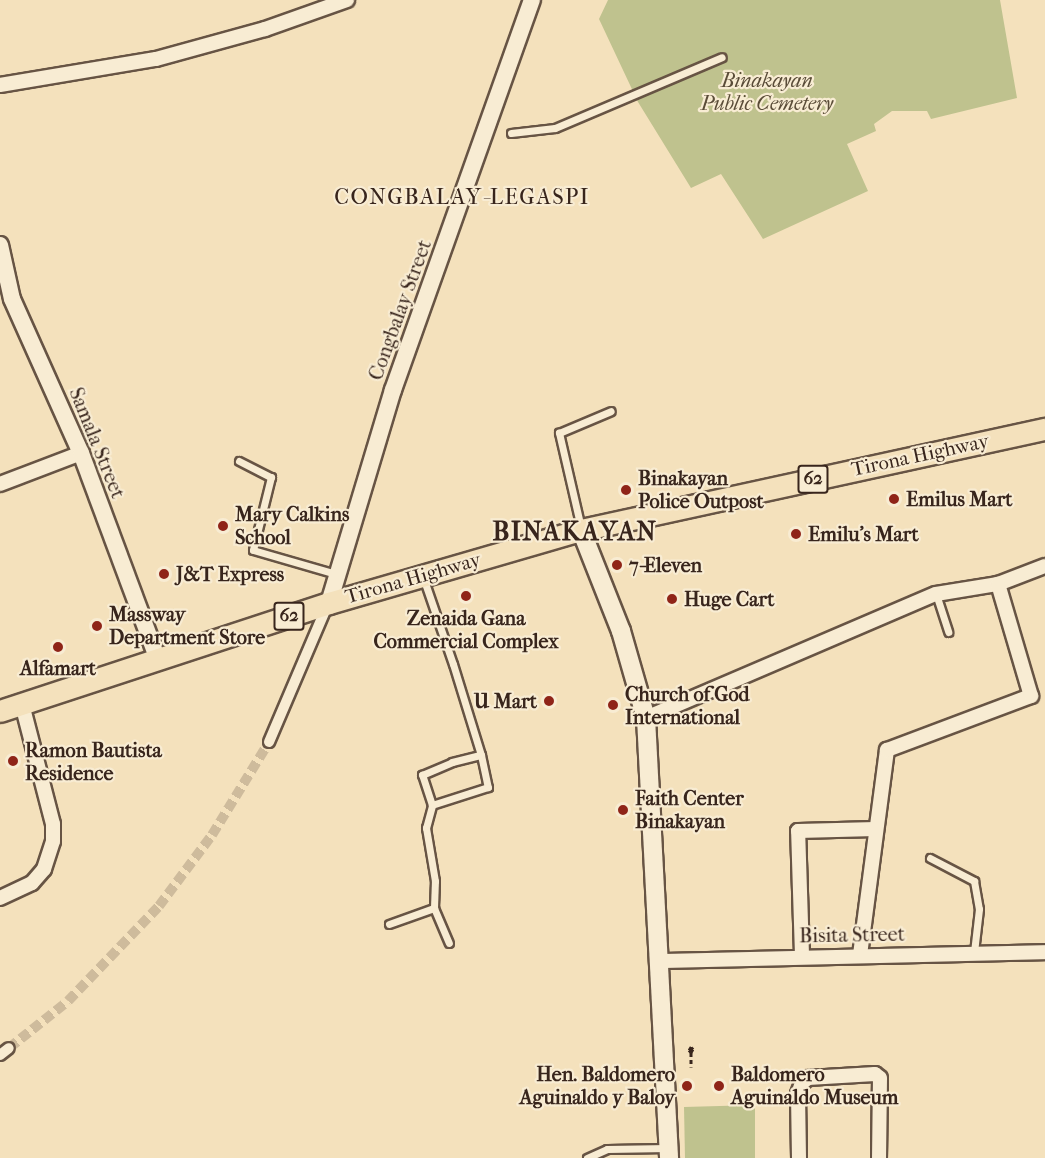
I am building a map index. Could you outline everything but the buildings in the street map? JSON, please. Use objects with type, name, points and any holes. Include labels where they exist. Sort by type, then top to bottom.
[{"type":"main road","name":"Tirona Highway","points":[[0,711],[157,657],[328,603],[422,574],[581,530],[1045,429]]},
{"type":"main road","points":[[581,530],[621,631],[646,718],[669,1153]]},
{"type":"street","points":[[0,85],[156,58],[265,29],[347,0]]},
{"type":"street","name":"Congbalay Street","points":[[328,603],[393,390],[491,134],[532,0]]},
{"type":"street","name":"Samala Street","points":[[0,245],[12,299],[81,453],[157,657]]},
{"type":"street","points":[[0,484],[81,453]]},
{"type":"street","points":[[646,718],[936,594],[998,584],[1045,566]]},
{"type":"street","points":[[860,955],[886,750],[1031,696],[998,584]]},
{"type":"street","points":[[269,742],[328,603]]},
{"type":"street","points":[[0,898],[32,883],[44,869],[52,841],[53,824],[22,704]]},
{"type":"street","points":[[802,955],[798,831],[876,830]]},
{"type":"street","name":"Bisita Street","points":[[660,961],[802,955],[1045,951]]},
{"type":"street","points":[[0,1055],[9,1048]]},
{"type":"street","points":[[799,1158],[798,1094],[802,1083],[808,1078],[875,1074],[880,1078],[879,1158]]},
{"type":"lane","points":[[512,133],[555,128],[722,57]]},
{"type":"lane","points":[[581,530],[559,433],[610,411]]},
{"type":"lane","points":[[239,461],[271,477],[253,550],[336,574]]},
{"type":"lane","points":[[422,574],[481,755],[488,787],[432,805]]},
{"type":"lane","points":[[936,594],[948,632]]},
{"type":"lane","points":[[449,943],[434,908],[435,881],[426,828],[432,805],[422,775],[452,762],[481,755]]},
{"type":"lane","points":[[930,858],[974,881],[979,909],[974,952]]},
{"type":"lane","points":[[389,924],[434,908]]},
{"type":"lane","points":[[587,1158],[607,1149],[669,1153]]},
{"type":"path","points":[[691,1052],[692,1067]]},
{"type":"green space","name":"Binakayan Public Cemetery","points":[[608,0],[1000,0],[1017,98],[931,119],[927,111],[892,111],[874,124],[876,131],[847,144],[868,191],[763,239],[721,174],[691,188],[638,102],[599,19]]},
{"type":"green space","points":[[755,1105],[755,1158],[685,1158],[684,1107]]},
{"type":"tunnel","points":[[9,1048],[68,1001],[159,906],[212,835],[269,742]]},
{"type":"place","name":"Binakayan Police Outpost","points":[[626,490]]},
{"type":"place","name":"Emilus Mart","points":[[894,499]]},
{"type":"place","name":"Mary Calkins School","points":[[223,526]]},
{"type":"place","name":"Emilu's Mart","points":[[796,534]]},
{"type":"place","name":"7-Eleven","points":[[617,565]]},
{"type":"place","name":"J&T Express","points":[[164,574]]},
{"type":"place","name":"Zenaida Gana Commercial Complex","points":[[466,596]]},
{"type":"place","name":"Huge Cart","points":[[672,599]]},
{"type":"place","name":"Massway Department Store","points":[[97,626]]},
{"type":"place","name":"Alfamart","points":[[58,647]]},
{"type":"place","name":"U Mart","points":[[549,701]]},
{"type":"place","name":"Church of God International","points":[[613,705]]},
{"type":"place","name":"Ramon Bautista Residence","points":[[13,761]]},
{"type":"place","name":"Faith Center Binakayan","points":[[623,810]]},
{"type":"place","name":"Hen. Baldomero Aguinaldo y Baloy","points":[[687,1086]]},
{"type":"place","name":"Baldomero Aguinaldo Museum","points":[[719,1086]]},
{"type":"district","name":"CONGBALAY-LEGASPI","points":[[462,198]]},
{"type":"district","name":"BINAKAYAN","points":[[575,532]]}]
